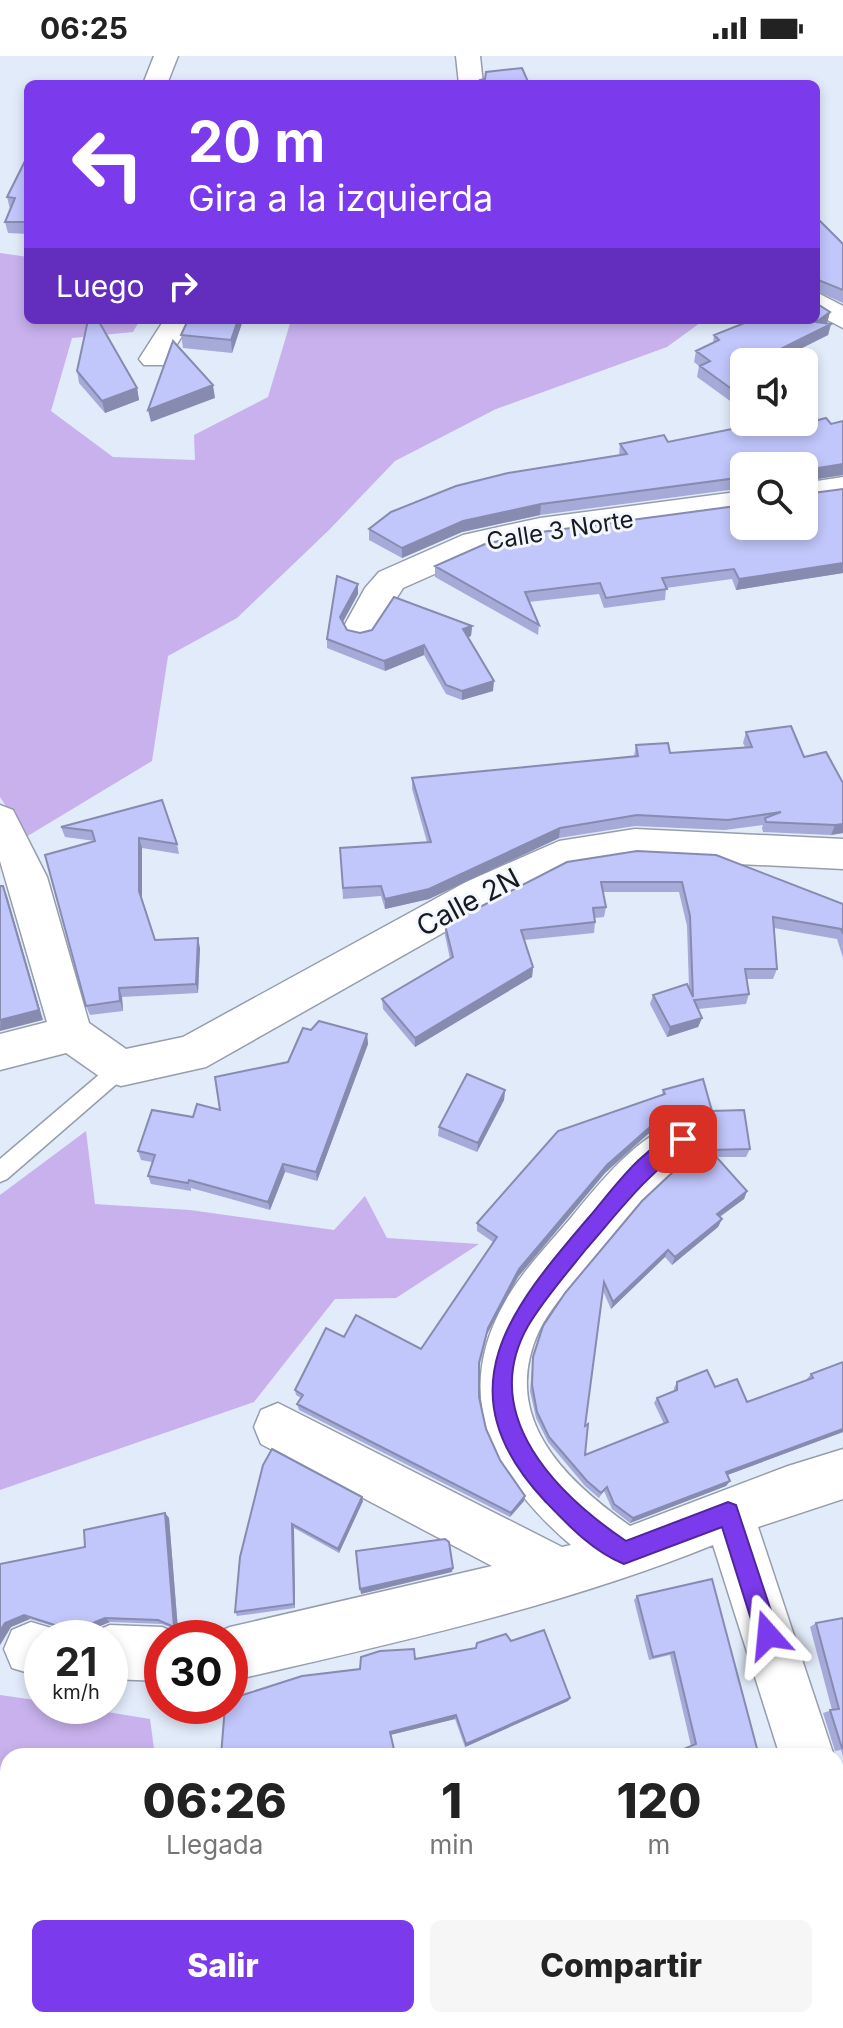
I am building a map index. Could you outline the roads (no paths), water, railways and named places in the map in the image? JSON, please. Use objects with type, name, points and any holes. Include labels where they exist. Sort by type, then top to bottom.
[{"type":"street","points":[[157,80],[166,56]]},
{"type":"street","points":[[468,56],[471,80]]},
{"type":"street","points":[[820,304],[843,319]]},
{"type":"street","points":[[154,359],[176,324]]},
{"type":"street","points":[[818,491],[843,487]]},
{"type":"street","name":"Calle 3 Norte","points":[[360,628],[377,596],[391,580],[475,543],[540,529],[730,504]]},
{"type":"street","points":[[4,832],[36,905],[71,1034],[121,1068]]},
{"type":"street","name":"Calle 2N","points":[[121,1068],[191,1054],[480,893],[559,856],[635,844],[843,854]]},
{"type":"street","points":[[0,1052],[71,1034]]},
{"type":"street","points":[[624,1553],[583,1525],[532,1471],[515,1443],[503,1410],[502,1386],[519,1323],[559,1266],[650,1161],[683,1139]]},
{"type":"street","points":[[278,1427],[556,1572]]},
{"type":"street","points":[[248,1650],[433,1608],[624,1553],[793,1487],[843,1474]]},
{"type":"street","points":[[728,1513],[804,1748]]},
{"type":"lane","points":[[0,1172],[121,1068]]}]
